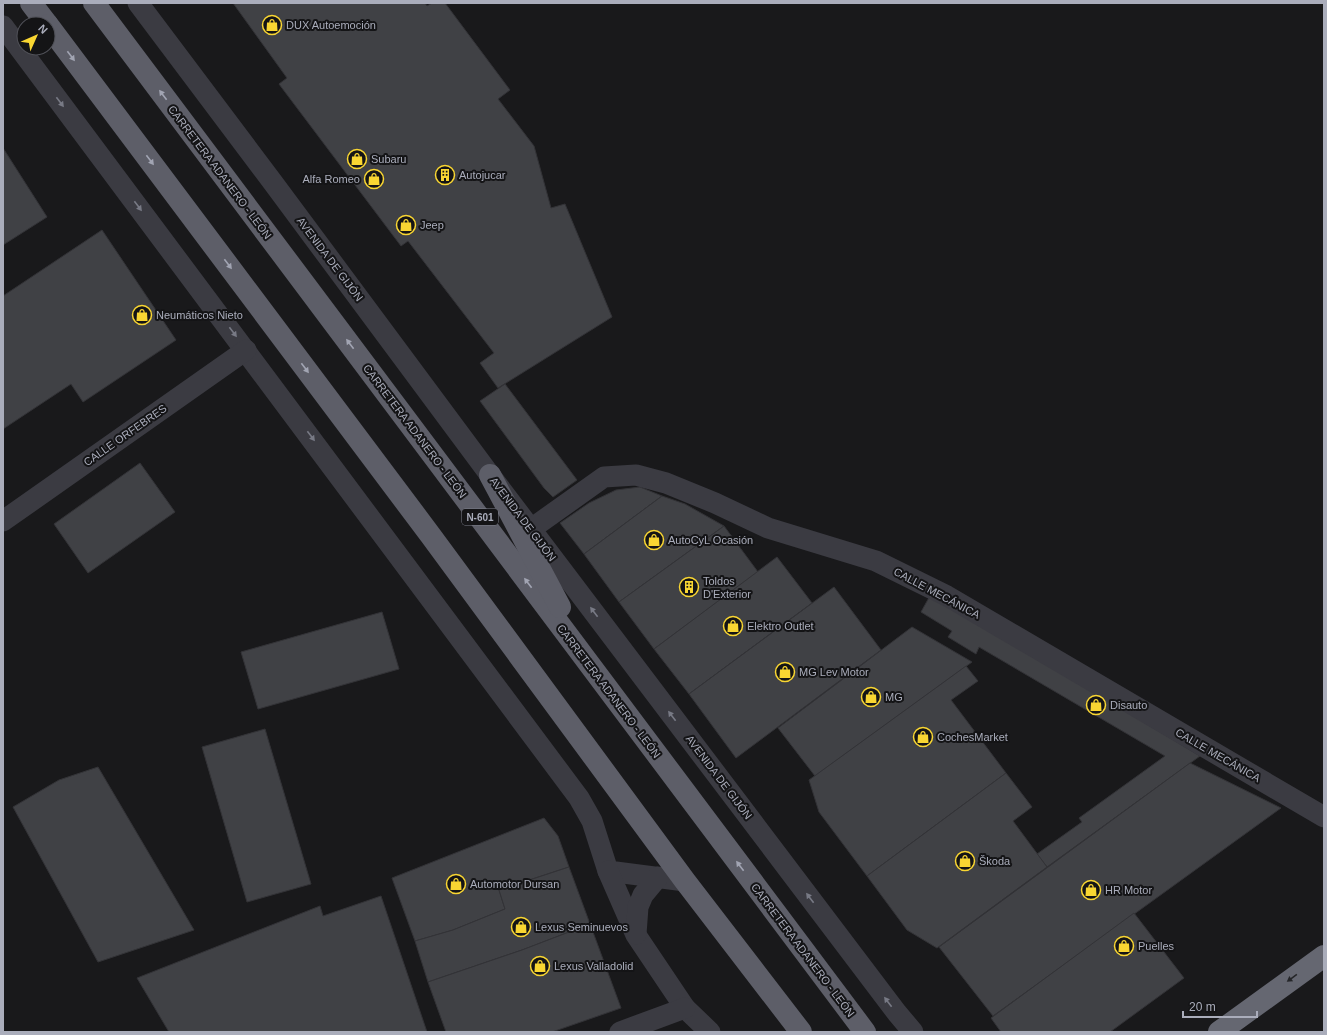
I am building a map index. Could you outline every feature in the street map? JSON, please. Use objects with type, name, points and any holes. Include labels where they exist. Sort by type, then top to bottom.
[{"type":"highway","points":[[31,3],[41,16]]},
{"type":"highway","name":"CARRETERA ADANERO - LEÓN","points":[[94,3],[865,1032]]},
{"type":"highway","points":[[56,36],[801,1032]]},
{"type":"highway","points":[[490,475],[593,670]]},
{"type":"highway","points":[[1219,1032],[1324,956]]},
{"type":"street","name":"AVENIDA DE GIJÓN","points":[[138,3],[490,475],[892,1007],[913,1032]]},
{"type":"street","points":[[3,26],[580,798],[592,821],[608,872],[636,935],[685,1008],[710,1032]]},
{"type":"street","name":"CALLE ORFEBRES","points":[[3,521],[246,350]]},
{"type":"street","name":"CALLE MECÁNICA","points":[[531,529],[604,477],[636,475],[666,483],[715,503],[768,528],[876,561],[947,596],[1324,817]]},
{"type":"street","points":[[608,872],[686,880]]},
{"type":"street","points":[[636,935],[638,907],[644,895],[658,878]]},
{"type":"street","points":[[620,1032],[685,1008]]},
{"type":"building","name":"Autojucar","points":[[233,3],[425,3],[427,6],[432,3],[445,3],[510,90],[498,99],[534,146],[551,208],[565,204],[612,317],[498,388],[480,363],[494,353],[408,241],[401,246],[279,84],[287,78]]},
{"type":"building","points":[[3,148],[47,217],[3,245]]},
{"type":"building","points":[[102,230],[176,340],[83,402],[71,384],[3,429],[3,296]]},
{"type":"building","points":[[505,384],[577,480],[553,497],[544,488],[480,401]]},
{"type":"building","points":[[140,463],[175,512],[88,573],[54,524]]},
{"type":"building","points":[[640,487],[662,496],[584,554],[560,523],[589,503],[616,490]]},
{"type":"building","name":"AutoCyL Ocasión","points":[[662,496],[685,504],[724,526],[619,602],[584,554]]},
{"type":"building","name":"Toldos D'Exterior","points":[[724,526],[758,572],[654,649],[619,602]]},
{"type":"building","name":"Elektro Outlet","points":[[777,557],[812,603],[689,694],[654,649]]},
{"type":"building","name":"MG Lev Motor","points":[[834,587],[881,650],[736,758],[689,694]]},
{"type":"building","name":"Disauto","points":[[931,594],[1200,756],[1047,867],[1037,854],[1082,822],[1079,818],[1165,756],[979,647],[976,654],[948,637],[952,631],[921,612]]},
{"type":"building","points":[[382,612],[399,669],[258,709],[241,652]]},
{"type":"building","name":"MG","points":[[912,627],[972,662],[815,776],[778,728]]},
{"type":"building","name":"CochesMarket","points":[[966,666],[978,681],[951,700],[1006,773],[867,876],[819,812],[809,780]]},
{"type":"building","points":[[265,729],[311,884],[247,902],[202,747]]},
{"type":"building","name":"HR Motor","points":[[1190,763],[1281,808],[993,1016],[939,947]]},
{"type":"building","points":[[98,767],[194,930],[98,962],[13,807],[59,780]]},
{"type":"building","name":"Škoda","points":[[1006,773],[1032,807],[1013,821],[1047,867],[937,948],[907,930],[867,876]]},
{"type":"building","name":"Automotor Dursan","points":[[544,818],[558,836],[569,867],[499,890],[505,909],[453,930],[415,941],[392,878]]},
{"type":"building","name":"Lexus Seminuevos","points":[[569,867],[590,924],[522,950],[428,982],[415,941],[453,930],[505,909],[499,890]]},
{"type":"building","points":[[381,896],[427,1032],[169,1032],[137,978],[320,906],[323,916]]},
{"type":"building","name":"Puelles","points":[[1134,913],[1184,978],[1110,1032],[1001,1032],[991,1018]]},
{"type":"building","name":"Lexus Valladolid","points":[[590,924],[621,1008],[552,1032],[446,1032],[428,982],[522,950]]},
{"type":"place","name":"DUX Autoemoción","points":[[272,25]]},
{"type":"place","name":"Subaru","points":[[357,159]]},
{"type":"place","name":"Autojucar","points":[[445,175]]},
{"type":"place","name":"Alfa Romeo","points":[[374,179]]},
{"type":"place","name":"Jeep","points":[[406,225]]},
{"type":"place","name":"Neumáticos Nieto","points":[[142,315]]},
{"type":"place","name":"AutoCyL Ocasión","points":[[654,540]]},
{"type":"place","name":"Toldos D'Exterior","points":[[689,587]]},
{"type":"place","name":"Elektro Outlet","points":[[733,626]]},
{"type":"place","name":"MG Lev Motor","points":[[785,672]]},
{"type":"place","name":"MG","points":[[871,697]]},
{"type":"place","name":"Disauto","points":[[1096,705]]},
{"type":"place","name":"CochesMarket","points":[[923,737]]},
{"type":"place","name":"Škoda","points":[[965,861]]},
{"type":"place","name":"Automotor Dursan","points":[[456,884]]},
{"type":"place","name":"HR Motor","points":[[1091,890]]},
{"type":"place","name":"Lexus Seminuevos","points":[[521,927]]},
{"type":"place","name":"Puelles","points":[[1124,946]]},
{"type":"place","name":"Lexus Valladolid","points":[[540,966]]}]
